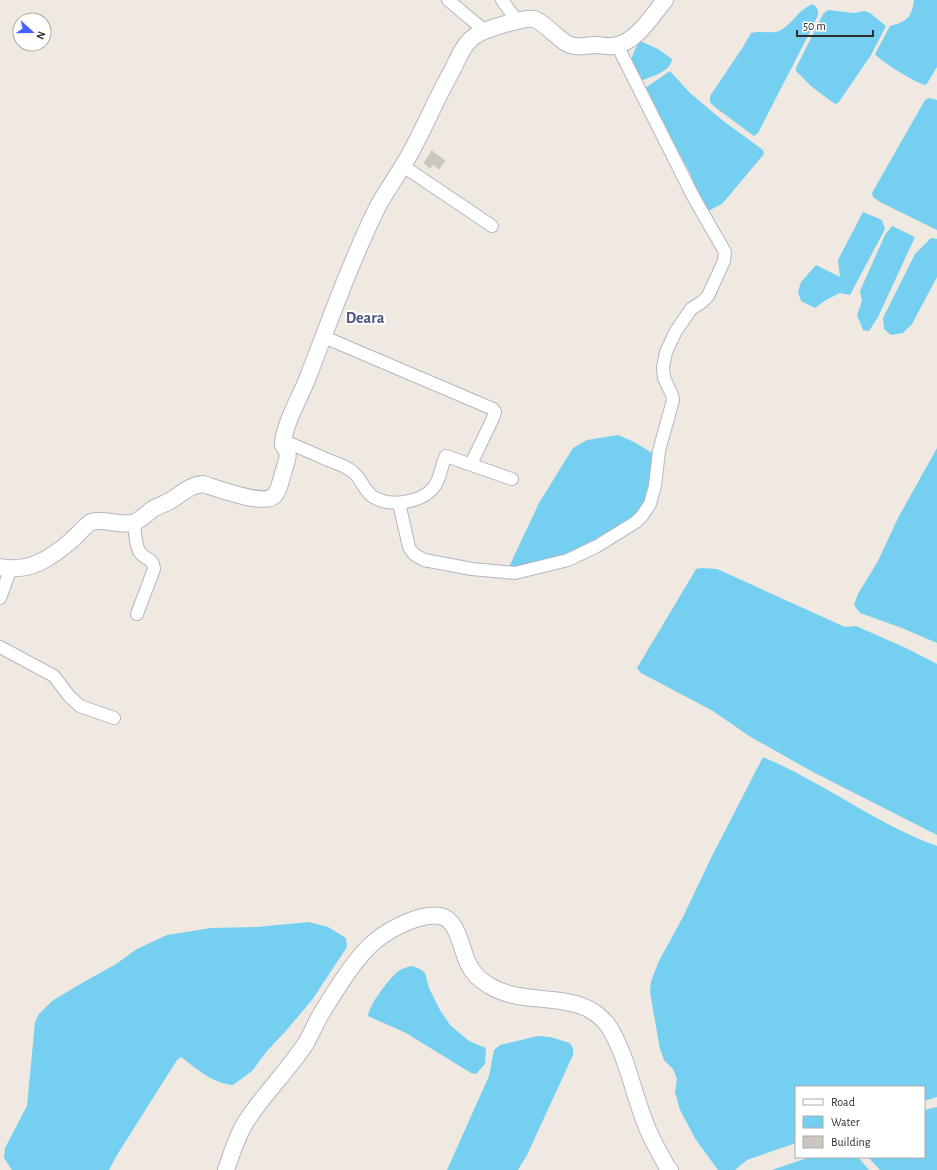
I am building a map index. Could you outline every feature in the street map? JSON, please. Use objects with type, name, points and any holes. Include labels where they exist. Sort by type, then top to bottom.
[{"type":"main road","points":[[5,567],[18,569],[32,566],[50,557],[92,522],[98,520],[126,523],[134,522],[153,509],[195,485],[203,484],[254,499],[265,500],[274,497],[278,489],[288,456],[287,451],[282,445],[284,434],[342,289],[378,207],[414,148],[440,92],[462,51],[470,40],[485,31],[525,19],[534,19],[574,46],[617,46],[628,41],[637,33],[665,0]]},
{"type":"main road","points":[[226,1170],[238,1138],[248,1118],[293,1060],[306,1041],[324,1009],[363,953],[386,933],[419,918],[440,916],[451,922],[455,928],[468,964],[475,975],[488,985],[499,991],[514,995],[587,1007],[608,1025],[619,1046],[646,1126],[670,1170]]},
{"type":"street","points":[[448,0],[485,31]]},
{"type":"street","points":[[502,0],[517,21]]},
{"type":"street","points":[[399,503],[409,547],[412,553],[417,557],[424,560],[472,569],[515,573],[568,560],[597,546],[636,522],[650,504],[655,486],[659,451],[673,400],[664,378],[663,368],[666,352],[676,331],[691,309],[708,296],[724,261],[725,252],[694,198],[617,46]]},
{"type":"street","points":[[403,166],[492,226]]},
{"type":"street","points":[[324,337],[493,409],[495,412],[493,418],[472,464]]},
{"type":"street","points":[[283,440],[354,472],[372,496],[390,503],[409,502],[427,493],[434,487],[438,480],[446,456],[472,464],[512,480]]},
{"type":"street","points":[[134,522],[140,552],[154,564],[154,569],[137,614]]},
{"type":"street","points":[[0,598],[5,567]]},
{"type":"street","points":[[0,647],[54,676],[69,696],[80,706],[114,718]]},
{"type":"water","points":[[914,0],[937,0],[937,67],[926,85],[900,72],[884,62],[875,54],[890,26],[904,21],[910,15]]},
{"type":"water","points":[[813,4],[818,10],[817,18],[758,133],[754,136],[716,108],[710,102],[710,96],[751,33],[774,32],[781,30],[804,9]]},
{"type":"water","points":[[828,10],[854,13],[864,11],[870,13],[886,26],[871,55],[839,102],[835,104],[812,87],[796,71],[796,68],[823,14]]},
{"type":"water","points":[[640,41],[658,49],[672,59],[671,63],[665,70],[643,80],[640,80],[632,64],[632,57]]},
{"type":"water","points":[[670,71],[690,93],[722,120],[763,150],[764,154],[722,204],[706,212],[690,173],[646,95],[645,88]]},
{"type":"water","points":[[929,98],[937,100],[937,230],[880,202],[873,197],[872,193],[925,100]]},
{"type":"water","points":[[863,212],[882,220],[885,229],[850,295],[840,293],[826,300],[815,308],[801,301],[798,292],[801,282],[816,265],[840,277],[838,260]]},
{"type":"water","points":[[892,226],[915,237],[878,317],[869,331],[863,330],[857,315],[862,301],[860,291],[885,235]]},
{"type":"water","points":[[931,238],[937,239],[937,277],[912,324],[903,333],[891,335],[884,329],[883,318],[915,254]]},
{"type":"water","points":[[618,435],[634,442],[654,454],[651,490],[645,508],[591,548],[507,571],[539,503],[573,448],[587,440]]},
{"type":"water","points":[[937,448],[937,643],[902,628],[860,613],[854,605],[858,594],[878,561],[898,518]]},
{"type":"water","points":[[696,569],[717,569],[845,627],[856,626],[906,648],[937,664],[937,835],[813,772],[749,736],[713,711],[641,673],[637,668]]},
{"type":"water","points":[[763,757],[807,778],[871,815],[914,837],[937,846],[937,1097],[925,1101],[925,1086],[795,1086],[795,1143],[747,1160],[735,1170],[718,1170],[696,1140],[680,1110],[675,1092],[677,1079],[673,1069],[664,1060],[660,1049],[650,992],[651,981],[659,961],[683,917],[710,860]]},
{"type":"water","points":[[309,922],[328,927],[346,938],[347,947],[312,1000],[267,1051],[252,1071],[233,1085],[225,1084],[205,1075],[181,1057],[177,1060],[109,1170],[12,1170],[4,1158],[5,1148],[27,1106],[35,1022],[39,1014],[52,1001],[116,964],[137,949],[167,935],[211,928],[257,927]]},
{"type":"water","points":[[412,966],[425,973],[429,988],[440,1010],[450,1025],[469,1041],[486,1048],[485,1064],[476,1074],[471,1073],[406,1033],[368,1016],[375,1000],[397,972]]},
{"type":"water","points":[[538,1036],[550,1037],[570,1043],[573,1048],[573,1055],[527,1155],[518,1170],[447,1170],[489,1076],[494,1050],[500,1045]]},
{"type":"water","points":[[937,1107],[937,1170],[880,1170],[869,1158],[925,1158],[925,1110]]},
{"type":"water","points":[[807,1158],[859,1158],[869,1170],[772,1170]]},
{"type":"building","points":[[432,151],[445,161],[439,169],[433,164],[430,168],[424,163]]},
{"type":"district","name":"Deara","points":[[365,318]]}]
